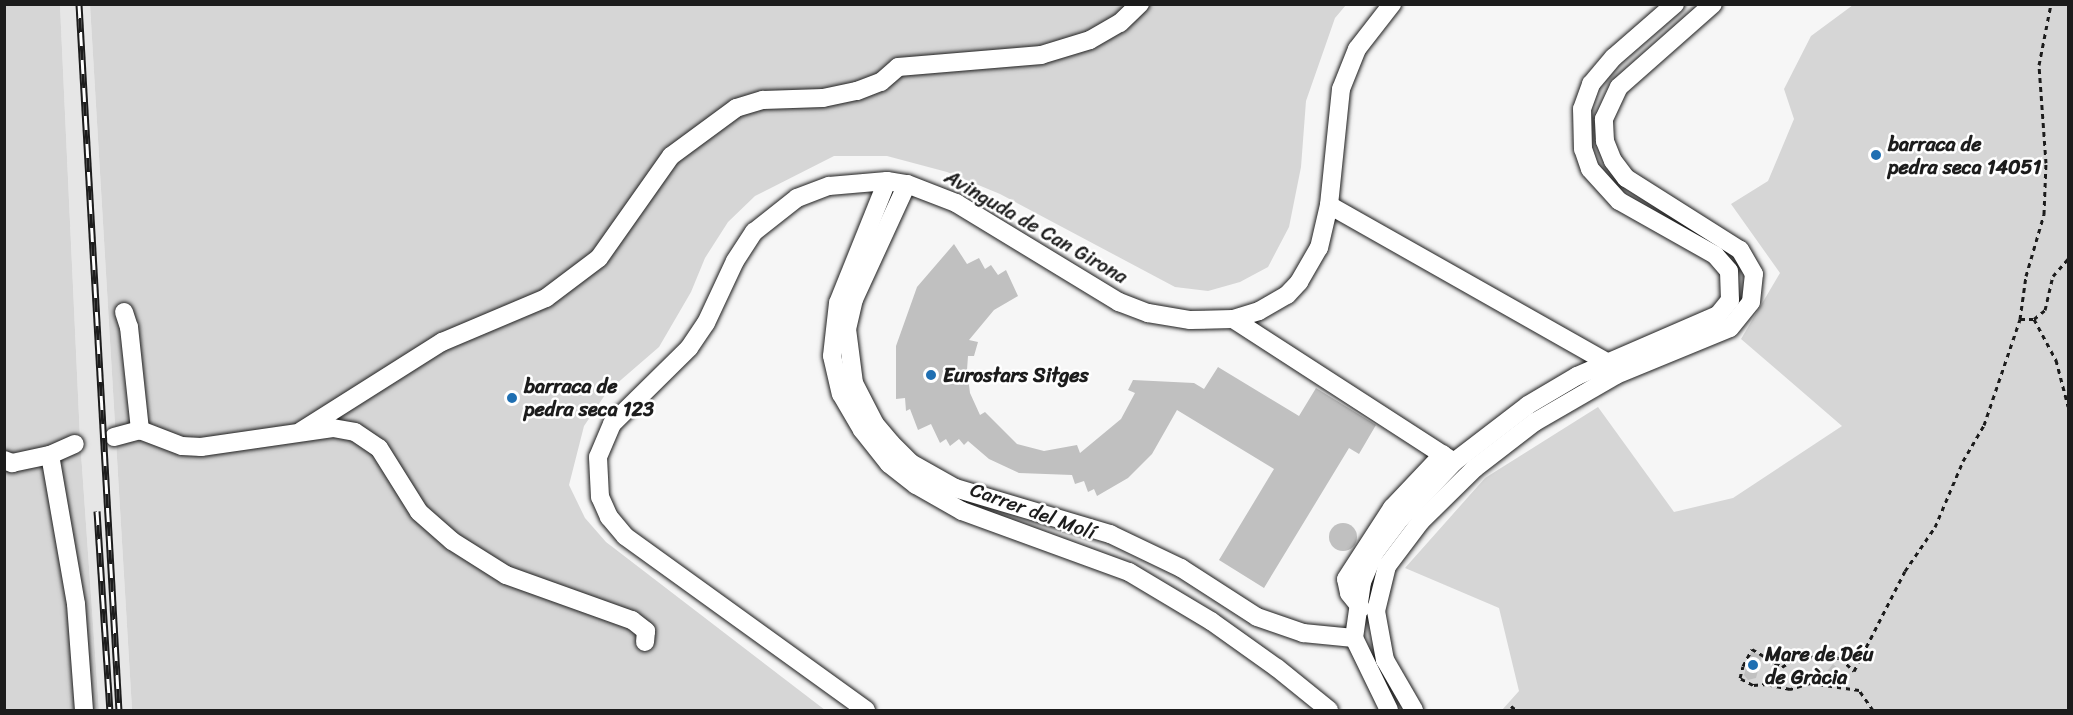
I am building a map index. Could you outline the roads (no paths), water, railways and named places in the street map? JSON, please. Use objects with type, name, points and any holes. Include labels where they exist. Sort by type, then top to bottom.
[{"type":"street","points":[[301,431],[442,342],[546,298],[598,258],[671,156],[736,108],[763,100],[823,98],[857,91],[881,82],[898,67],[1041,55],[1090,40],[1120,23],[1140,4]]},
{"type":"street","name":"Avinguda de Can Girona","points":[[866,711],[625,536],[609,518],[600,496],[597,468],[602,445],[612,424],[690,348],[706,323],[735,261],[754,232],[778,211],[813,191],[846,183],[887,181],[907,184],[956,203],[1119,302],[1173,317],[1233,319],[1271,306],[1299,282],[1319,248],[1329,206],[1341,89],[1357,49],[1392,4]]},
{"type":"street","points":[[1377,632],[1346,586],[1353,567],[1392,508],[1448,458],[1528,405],[1611,369],[1718,315],[1731,293],[1729,271],[1715,255],[1619,201],[1590,169],[1583,149],[1582,109],[1591,84],[1614,57],[1675,4]]},
{"type":"street","points":[[1414,711],[1385,660],[1377,632],[1378,594],[1387,566],[1421,521],[1505,444],[1611,369],[1730,328],[1751,302],[1754,274],[1740,250],[1626,178],[1612,162],[1605,141],[1604,119],[1619,87],[1713,4]]},
{"type":"street","name":"Carrer del Molí","points":[[887,181],[838,303],[832,356],[841,394],[862,430],[890,464],[916,485],[962,511],[1129,572],[1230,635],[1329,711]]},
{"type":"street","name":"Carrer del Molí","points":[[907,184],[854,299],[847,329],[854,383],[869,415],[891,443],[911,463],[955,488],[1110,534],[1181,568],[1257,617],[1304,633],[1354,638]]},
{"type":"street","points":[[1329,206],[1611,369]]},
{"type":"street","points":[[123,312],[129,327],[140,430]]},
{"type":"street","points":[[1233,319],[1448,458]]},
{"type":"street","points":[[114,437],[140,430],[182,446],[201,447],[301,431],[333,428],[355,432],[379,448],[420,512],[452,541],[506,575],[632,620],[646,631],[645,642]]},
{"type":"street","points":[[4,460],[12,463],[50,455],[75,444]]},
{"type":"street","points":[[50,455],[76,604],[84,711]]},
{"type":"street","points":[[1389,711],[1354,638],[1357,603],[1367,567],[1386,536],[1448,458]]},
{"type":"railway","points":[[79,4],[119,710]]},
{"type":"railway","points":[[97,511],[110,710]]},
{"type":"place","name":"barraca de pedra seca 14051","points":[[1876,155]]},
{"type":"place","name":"Eurostars Sitges","points":[[931,375]]},
{"type":"place","name":"barraca de pedra seca 123","points":[[512,398]]},
{"type":"place","name":"Mare de Déu de Gràcia","points":[[1753,665]]}]
